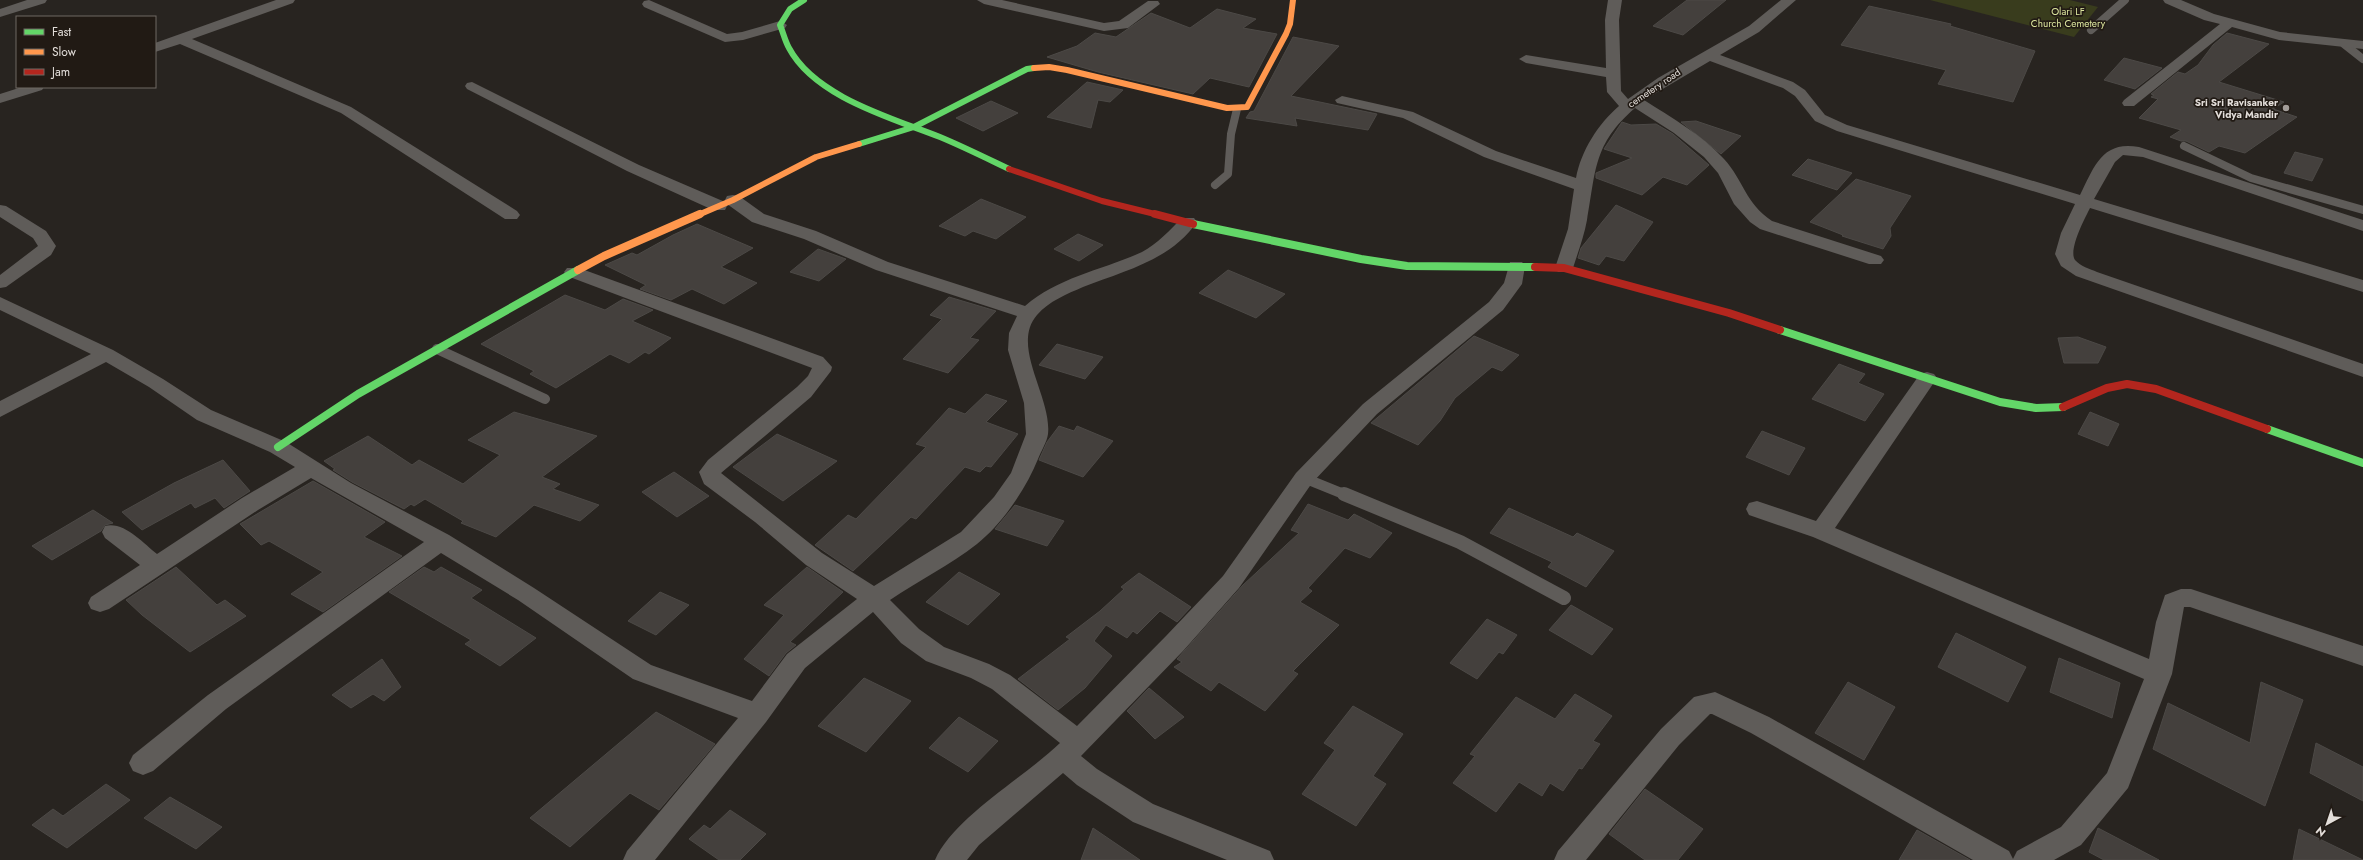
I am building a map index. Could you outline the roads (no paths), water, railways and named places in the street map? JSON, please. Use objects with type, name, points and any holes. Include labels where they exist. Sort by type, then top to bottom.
[{"type":"street","points":[[0,14],[40,0]]},
{"type":"street","points":[[156,48],[288,0]]},
{"type":"street","points":[[649,4],[725,38],[742,36],[780,25],[790,9],[804,0]]},
{"type":"street","points":[[984,0],[1104,27],[1123,24],[1153,4]]},
{"type":"street","points":[[278,447],[358,394],[573,272],[604,256],[726,203],[816,157],[914,127],[1014,74],[1037,67],[1067,70],[1237,109],[1247,107],[1251,103],[1286,34],[1290,24],[1293,0]]},
{"type":"street","points":[[1615,0],[1612,20],[1614,92],[1708,151],[1720,164],[1746,210],[1755,219],[1766,225],[1875,260]]},
{"type":"street","name":"cemetery road","points":[[1564,268],[1575,238],[1580,216],[1582,186],[1590,155],[1602,133],[1631,103],[1662,81],[1754,29],[1789,0]]},
{"type":"street","points":[[2170,0],[2189,10],[2228,24],[2279,36],[2363,45]]},
{"type":"street","points":[[2130,103],[2228,24]]},
{"type":"street","points":[[780,25],[784,42],[810,73],[848,101],[914,127],[1016,172],[1102,201],[1188,222],[1361,259],[1407,266],[1516,266],[1564,268],[1729,313],[2000,402],[2036,408],[2065,407],[2107,388],[2127,384],[2156,389],[2363,463]]},
{"type":"street","points":[[180,39],[346,110],[511,214]]},
{"type":"street","points":[[1707,55],[1788,85],[1800,93],[1820,118],[1842,128],[2363,286]]},
{"type":"street","points":[[1526,59],[1614,74]]},
{"type":"street","points":[[472,86],[633,168],[726,203],[758,218],[810,235],[882,266],[1028,313]]},
{"type":"street","points":[[0,99],[34,88]]},
{"type":"street","points":[[1342,100],[1408,115],[1490,154],[1582,186]]},
{"type":"street","points":[[2363,226],[2147,153],[2132,150],[2120,150],[2114,153],[2104,166],[2073,225],[2064,253],[2068,263],[2078,270],[2363,371]]},
{"type":"street","points":[[0,210],[40,235],[47,246],[45,251],[0,284]]},
{"type":"street","points":[[637,860],[757,714],[796,660],[874,598],[968,538],[1002,502],[1022,474],[1037,434],[1034,403],[1018,350],[1019,332],[1028,313],[1046,298],[1065,288],[1149,256],[1169,241],[1188,222]]},
{"type":"street","points":[[949,860],[969,836],[1070,749],[1175,642],[1231,582],[1304,478],[1370,409],[1496,306],[1513,284],[1516,266]]},
{"type":"street","points":[[573,272],[808,357],[822,367],[821,372],[804,392],[716,465],[710,472],[712,478],[763,516],[814,559],[874,598],[916,640],[935,654],[980,671],[1002,682],[1070,749],[1087,777],[1143,813],[1260,860]]},
{"type":"street","points":[[0,303],[106,354],[156,383],[204,415],[278,447],[312,467],[343,488],[440,541],[526,594],[642,672],[757,714]]},
{"type":"street","points":[[0,410],[106,354]]},
{"type":"street","points":[[1821,531],[1927,378]]},
{"type":"street","points":[[100,603],[250,504],[312,467]]},
{"type":"street","points":[[1757,509],[1821,531],[2159,674]]},
{"type":"street","points":[[113,532],[156,565]]},
{"type":"street","points":[[143,763],[217,702],[440,541]]},
{"type":"street","points":[[2027,860],[2071,836],[2118,780],[2159,674],[2168,622],[2174,601],[2181,598],[2192,598],[2363,656]]},
{"type":"street","points":[[1568,860],[1670,736],[1703,704],[1715,703],[1760,725],[1999,860]]},
{"type":"lane","points":[[2091,30],[2125,0]]},
{"type":"lane","points":[[2344,44],[2363,59]]},
{"type":"lane","points":[[1215,185],[1228,174],[1232,134],[1237,109]]},
{"type":"lane","points":[[2184,146],[2251,178],[2363,210]]},
{"type":"lane","points":[[437,349],[546,398]]},
{"type":"lane","points":[[1304,478],[1460,542],[1564,598]]},
{"type":"place","name":"Sri Sri Ravisanker Vidya Mandir","points":[[2286,108]]},
{"type":"park label","name":"Olari LF Church Cemetery","points":[[2068,16]]}]
